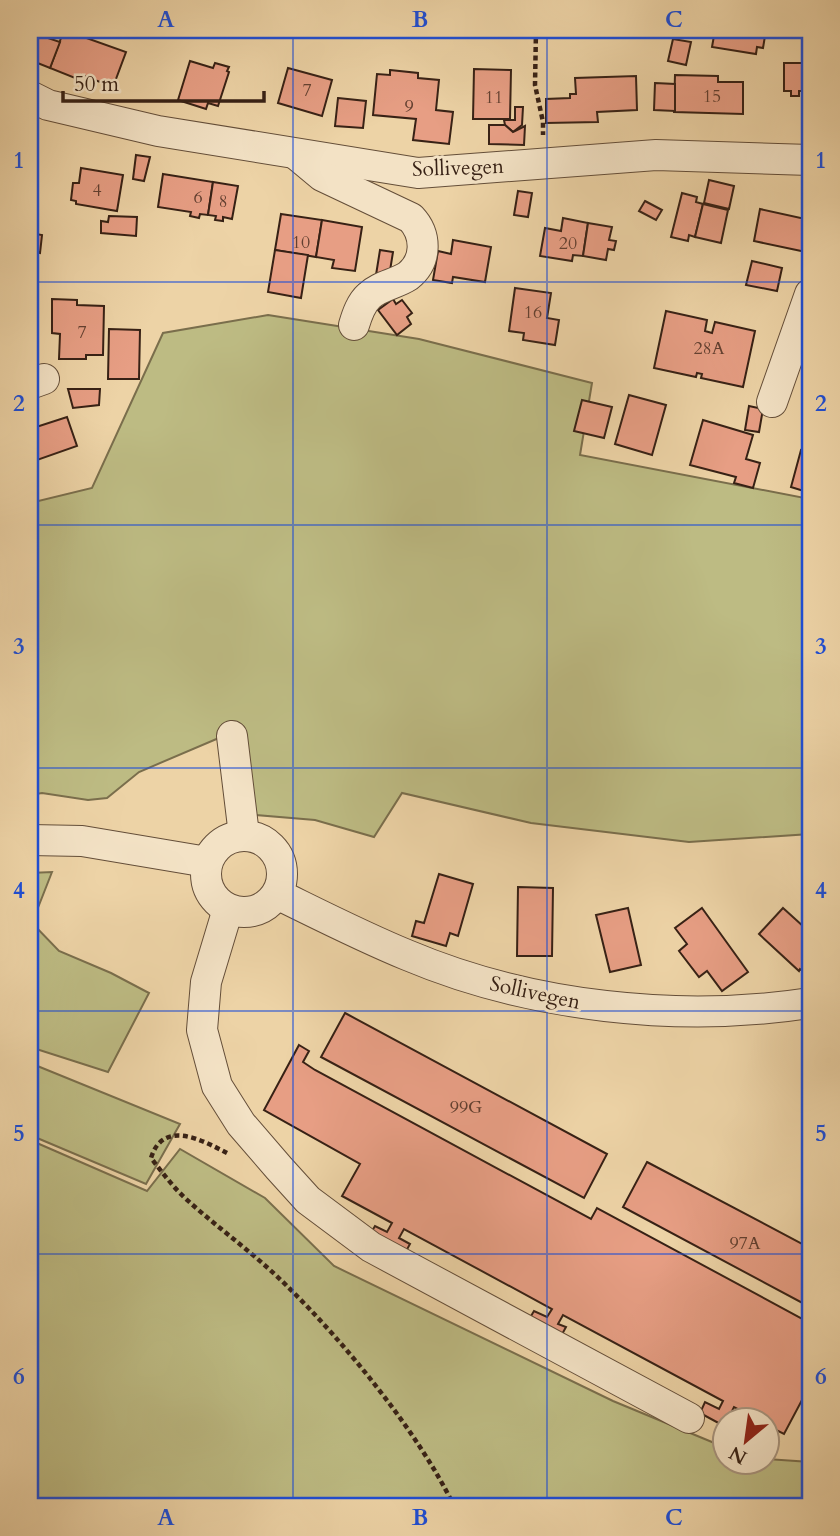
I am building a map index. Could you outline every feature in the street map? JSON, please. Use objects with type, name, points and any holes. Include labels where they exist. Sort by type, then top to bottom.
[{"type":"street","name":"Sollivegen","points":[[30,96],[48,105],[158,131],[418,173],[656,155],[810,160]]},
{"type":"street","points":[[296,153],[322,176],[411,218],[424,243],[416,266],[407,276],[370,295],[359,311],[354,325]]},
{"type":"street","points":[[772,402],[802,345],[810,294]]},
{"type":"street","points":[[232,736],[244,835]]},
{"type":"street","points":[[244,835],[266,842],[280,860],[281,883],[277,894],[260,909],[239,912],[218,903],[211,894],[207,884],[207,862],[212,851],[221,843],[244,835]]},
{"type":"street","points":[[30,840],[82,841],[207,862]]},
{"type":"street","name":"Sollivegen","points":[[277,894],[409,956],[445,969],[481,981],[596,1006],[698,1012],[810,1003]]},
{"type":"street","points":[[228,909],[206,982],[202,1030],[217,1086],[241,1124],[279,1168],[308,1200],[371,1247],[689,1418]]},
{"type":"path","points":[[536,30],[535,85],[543,122]]},
{"type":"path","points":[[231,1155],[194,1136],[168,1137],[155,1146],[151,1158],[184,1198],[239,1242],[287,1286],[346,1352],[398,1416],[454,1506]]},
{"type":"shaded area","points":[[268,315],[419,339],[592,383],[580,455],[810,499],[810,834],[689,842],[531,823],[402,793],[374,837],[315,820],[256,815],[240,729],[139,772],[107,798],[88,800],[42,793],[30,795],[30,503],[92,488],[163,333]]},
{"type":"shaded area","points":[[52,872],[32,923],[59,951],[149,993],[108,1072],[30,1047],[30,873]]},
{"type":"shaded area","points":[[30,1063],[180,1124],[146,1184],[30,1135]]},
{"type":"shaded area","points":[[30,1140],[147,1191],[180,1149],[265,1198],[334,1266],[613,1401],[710,1441],[710,1476],[780,1476],[780,1460],[810,1462],[810,1506],[30,1506]]},
{"type":"building","points":[[64,30],[126,52],[113,87],[82,75],[80,80],[50,68]]},
{"type":"building","points":[[715,30],[766,30],[763,48],[757,47],[756,54],[712,47]]},
{"type":"building","points":[[36,34],[60,42],[50,68],[30,60]]},
{"type":"building","points":[[673,39],[691,42],[686,65],[668,61]]},
{"type":"building","points":[[190,61],[213,68],[215,63],[229,67],[218,106],[208,103],[206,109],[178,100]]},
{"type":"building","points":[[784,63],[810,63],[810,91],[799,91],[799,96],[791,96],[791,91],[784,91]]},
{"type":"building","points":[[288,68],[332,80],[322,116],[278,103]]},
{"type":"building","points":[[474,69],[511,70],[510,119],[473,119]]},
{"type":"building","points":[[390,70],[418,73],[418,78],[439,80],[436,110],[453,112],[449,144],[413,140],[416,119],[373,115],[377,74],[390,75]]},
{"type":"building","points":[[675,75],[718,76],[718,82],[743,82],[743,114],[674,112]]},
{"type":"building","points":[[636,76],[637,110],[597,112],[598,122],[546,123],[546,99],[570,98],[570,94],[576,94],[575,78]]},
{"type":"building","points":[[655,83],[675,84],[675,111],[654,110]]},
{"type":"building","points":[[338,98],[366,101],[363,128],[335,126]]},
{"type":"building","points":[[515,107],[523,107],[522,125],[513,132],[505,125],[504,120],[515,120]]},
{"type":"building","points":[[489,125],[505,125],[513,132],[525,126],[524,145],[489,144]]},
{"type":"building","points":[[136,155],[150,157],[144,181],[133,179]]},
{"type":"building","points":[[30,156],[36,156],[32,214],[30,214]]},
{"type":"building","points":[[81,168],[123,175],[117,211],[76,204],[76,201],[71,200],[73,183],[79,183]]},
{"type":"building","points":[[163,174],[213,182],[208,215],[200,214],[199,218],[190,216],[191,212],[158,207]]},
{"type":"building","points":[[709,180],[734,186],[729,209],[704,203]]},
{"type":"building","points":[[213,182],[238,186],[232,219],[223,217],[223,221],[215,220],[216,216],[208,215]]},
{"type":"building","points":[[518,191],[532,193],[528,217],[514,215]]},
{"type":"building","points":[[682,193],[697,197],[696,202],[703,204],[695,237],[689,235],[688,241],[671,237]]},
{"type":"building","points":[[645,201],[662,210],[656,220],[639,211]]},
{"type":"building","points":[[703,204],[728,210],[721,243],[695,237]]},
{"type":"building","points":[[760,209],[810,220],[806,252],[754,241]]},
{"type":"building","points":[[281,214],[322,220],[316,257],[275,250]]},
{"type":"building","points":[[109,216],[137,217],[136,236],[101,233],[101,221],[108,222]]},
{"type":"building","points":[[563,218],[588,223],[583,256],[573,255],[572,261],[540,256],[545,228],[561,231]]},
{"type":"building","points":[[322,220],[362,227],[355,271],[332,268],[334,260],[316,257]]},
{"type":"building","points":[[588,223],[612,227],[609,240],[616,241],[614,250],[608,249],[606,260],[583,256]]},
{"type":"building","points":[[30,233],[42,235],[40,253],[30,251]]},
{"type":"building","points":[[453,240],[491,247],[485,282],[453,277],[452,283],[433,280],[438,251],[451,254]]},
{"type":"building","points":[[275,250],[308,255],[301,298],[268,292]]},
{"type":"building","points":[[380,250],[393,252],[389,277],[376,275]]},
{"type":"building","points":[[752,261],[782,268],[777,291],[746,285]]},
{"type":"building","points":[[515,288],[551,293],[547,318],[559,320],[555,345],[523,340],[524,333],[509,331]]},
{"type":"building","points":[[52,299],[77,300],[77,305],[104,306],[103,355],[86,355],[86,359],[59,359],[60,334],[52,333]]},
{"type":"building","points":[[393,299],[396,304],[402,300],[412,313],[407,317],[411,324],[397,335],[378,310]]},
{"type":"building","points":[[666,311],[707,320],[705,331],[712,333],[715,322],[755,331],[743,387],[701,378],[702,374],[697,373],[696,377],[654,368]]},
{"type":"building","points":[[109,329],[140,330],[139,379],[108,379]]},
{"type":"building","points":[[68,389],[100,389],[99,405],[73,408]]},
{"type":"building","points":[[629,395],[666,405],[652,455],[615,444]]},
{"type":"building","points":[[582,400],[612,407],[604,438],[574,431]]},
{"type":"building","points":[[749,406],[763,409],[759,432],[745,430]]},
{"type":"building","points":[[67,417],[77,446],[31,462],[36,476],[30,478],[30,429]]},
{"type":"building","points":[[703,420],[753,435],[746,459],[760,463],[753,488],[734,483],[736,477],[690,465]]},
{"type":"building","points":[[801,450],[810,453],[810,493],[791,487]]},
{"type":"building","points":[[439,874],[473,884],[458,936],[450,933],[446,946],[412,936],[416,921],[424,923]]},
{"type":"building","points":[[518,887],[553,888],[552,956],[517,956]]},
{"type":"building","points":[[628,908],[641,965],[610,972],[596,915]]},
{"type":"building","points":[[702,908],[748,972],[722,991],[707,971],[699,977],[679,951],[687,944],[675,928]]},
{"type":"building","points":[[783,908],[804,927],[808,922],[810,924],[808,976],[759,934]]},
{"type":"building","points":[[345,1013],[607,1154],[584,1198],[321,1057]]},
{"type":"building","points":[[299,1045],[309,1051],[303,1062],[315,1070],[591,1219],[597,1208],[810,1323],[810,1385],[784,1434],[780,1432],[780,1406],[720,1406],[723,1401],[563,1315],[558,1324],[566,1327],[560,1338],[528,1321],[534,1311],[547,1317],[552,1309],[404,1229],[399,1238],[410,1244],[404,1255],[369,1236],[375,1226],[387,1232],[392,1223],[342,1196],[360,1164],[264,1110]]},
{"type":"building","points":[[647,1162],[810,1248],[810,1307],[623,1207]]},
{"type":"building","points":[[705,1402],[713,1406],[710,1406],[710,1418],[700,1413]]}]
